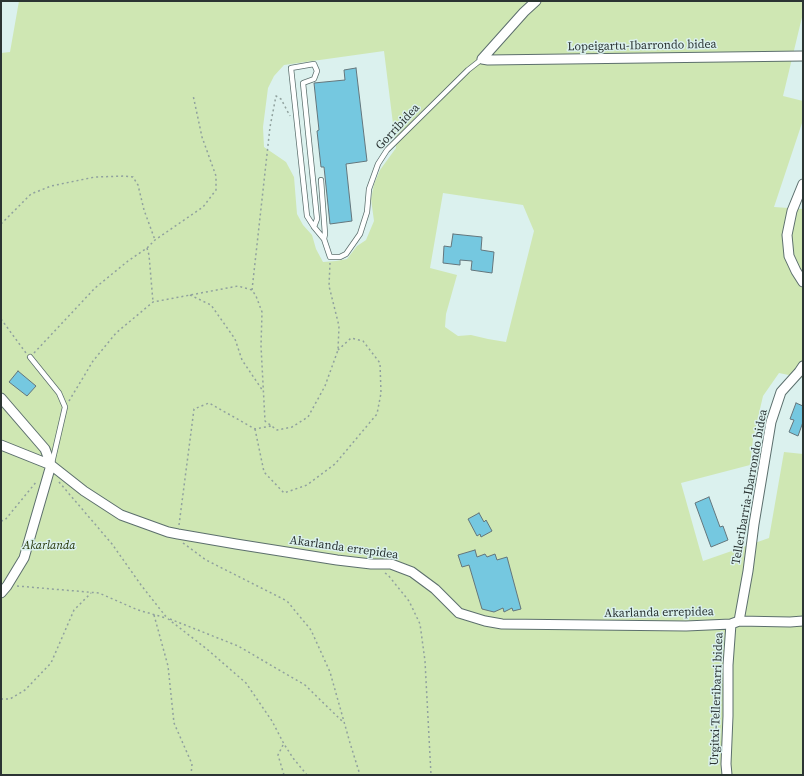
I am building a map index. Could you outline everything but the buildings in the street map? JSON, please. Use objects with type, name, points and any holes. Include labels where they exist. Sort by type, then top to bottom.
[{"type":"street","points":[[482,59],[524,12],[536,1]]},
{"type":"street","name":"Lopeigartu-Ibarrondo bidea","points":[[482,59],[803,56]]},
{"type":"street","points":[[803,184],[792,210],[787,235],[789,256],[803,282]]},
{"type":"street","name":"Telleribarria-Ibarrondo bidea","points":[[735,622],[748,571],[754,524],[771,422],[781,392],[803,366]]},
{"type":"street","points":[[1,398],[45,449],[51,465],[24,558],[4,589]]},
{"type":"street","name":"Akarlanda errepidea","points":[[1,445],[51,465],[84,491],[120,515],[168,532],[178,534],[337,560],[371,564],[391,564],[412,572],[435,589],[459,613],[485,622],[502,624],[686,626],[735,622],[803,621]]},
{"type":"street","name":"Urgitxi-Telleribarri bidea","points":[[727,775],[728,665],[735,622]]},
{"type":"lane","name":"Gorribidea","points":[[330,257],[340,258],[346,254],[360,234],[367,212],[369,189],[378,164],[387,150],[468,70],[482,59]]},
{"type":"lane","points":[[314,228],[317,220],[303,83],[314,79],[317,71],[314,64],[291,68],[307,216],[314,228],[324,239],[330,257]]},
{"type":"lane","points":[[321,180],[325,234],[324,239]]},
{"type":"lane","points":[[30,357],[59,393],[65,407],[51,465]]},
{"type":"path","points":[[1,319],[30,357],[95,288],[128,261],[147,248],[155,240],[203,207],[216,190],[216,176],[202,137],[193,95]]},
{"type":"path","points":[[291,117],[281,99],[276,96],[270,127],[252,290],[262,312],[261,346],[265,421],[277,430],[292,426],[308,417],[325,386],[338,350],[339,326],[329,286],[330,257]]},
{"type":"path","points":[[1,224],[31,194],[51,186],[95,177],[126,176],[133,177],[138,185],[144,210],[155,240]]},
{"type":"path","points":[[147,248],[150,263],[153,302]]},
{"type":"path","points":[[65,407],[93,361],[116,333],[153,302],[238,286],[252,290]]},
{"type":"path","points":[[190,295],[211,305],[235,339],[242,360],[263,391]]},
{"type":"path","points":[[255,429],[264,472],[284,493],[307,485],[335,464],[377,414],[381,393],[380,363],[363,341],[351,338],[338,350]]},
{"type":"path","points":[[271,426],[255,429],[209,403],[194,409],[178,534],[183,543],[206,560],[286,601],[311,630],[330,672],[360,775]]},
{"type":"path","points":[[1,521],[5,520],[38,480]]},
{"type":"path","points":[[58,482],[112,544],[167,618],[246,682],[272,721],[293,758],[307,775]]},
{"type":"path","points":[[382,571],[388,575],[409,601],[420,624],[424,661],[431,775]]},
{"type":"path","points":[[4,589],[99,594],[138,610],[167,618],[238,646],[305,685],[344,724]]},
{"type":"path","points":[[1,699],[10,699],[25,690],[51,663],[74,610],[90,593]]},
{"type":"path","points":[[154,615],[168,666],[174,723],[192,764],[191,775]]},
{"type":"path","points":[[284,744],[278,755],[284,775]]},
{"type":"green space","name":"Akarlanda","points":[[19,1],[803,1],[803,13],[783,96],[803,101],[803,120],[774,207],[803,209],[803,378],[779,373],[763,396],[753,439],[750,465],[681,483],[703,561],[769,538],[784,452],[803,454],[803,775],[1,775],[1,53],[10,52]],"holes":[[[384,51],[396,148],[380,170],[374,184],[371,199],[374,221],[366,240],[357,246],[347,259],[323,262],[316,249],[312,235],[303,225],[297,214],[294,177],[286,162],[264,147],[263,127],[268,88],[274,76],[284,65]],[[443,193],[523,205],[534,231],[506,342],[471,335],[458,336],[445,327],[446,314],[457,275],[430,268]]]}]
